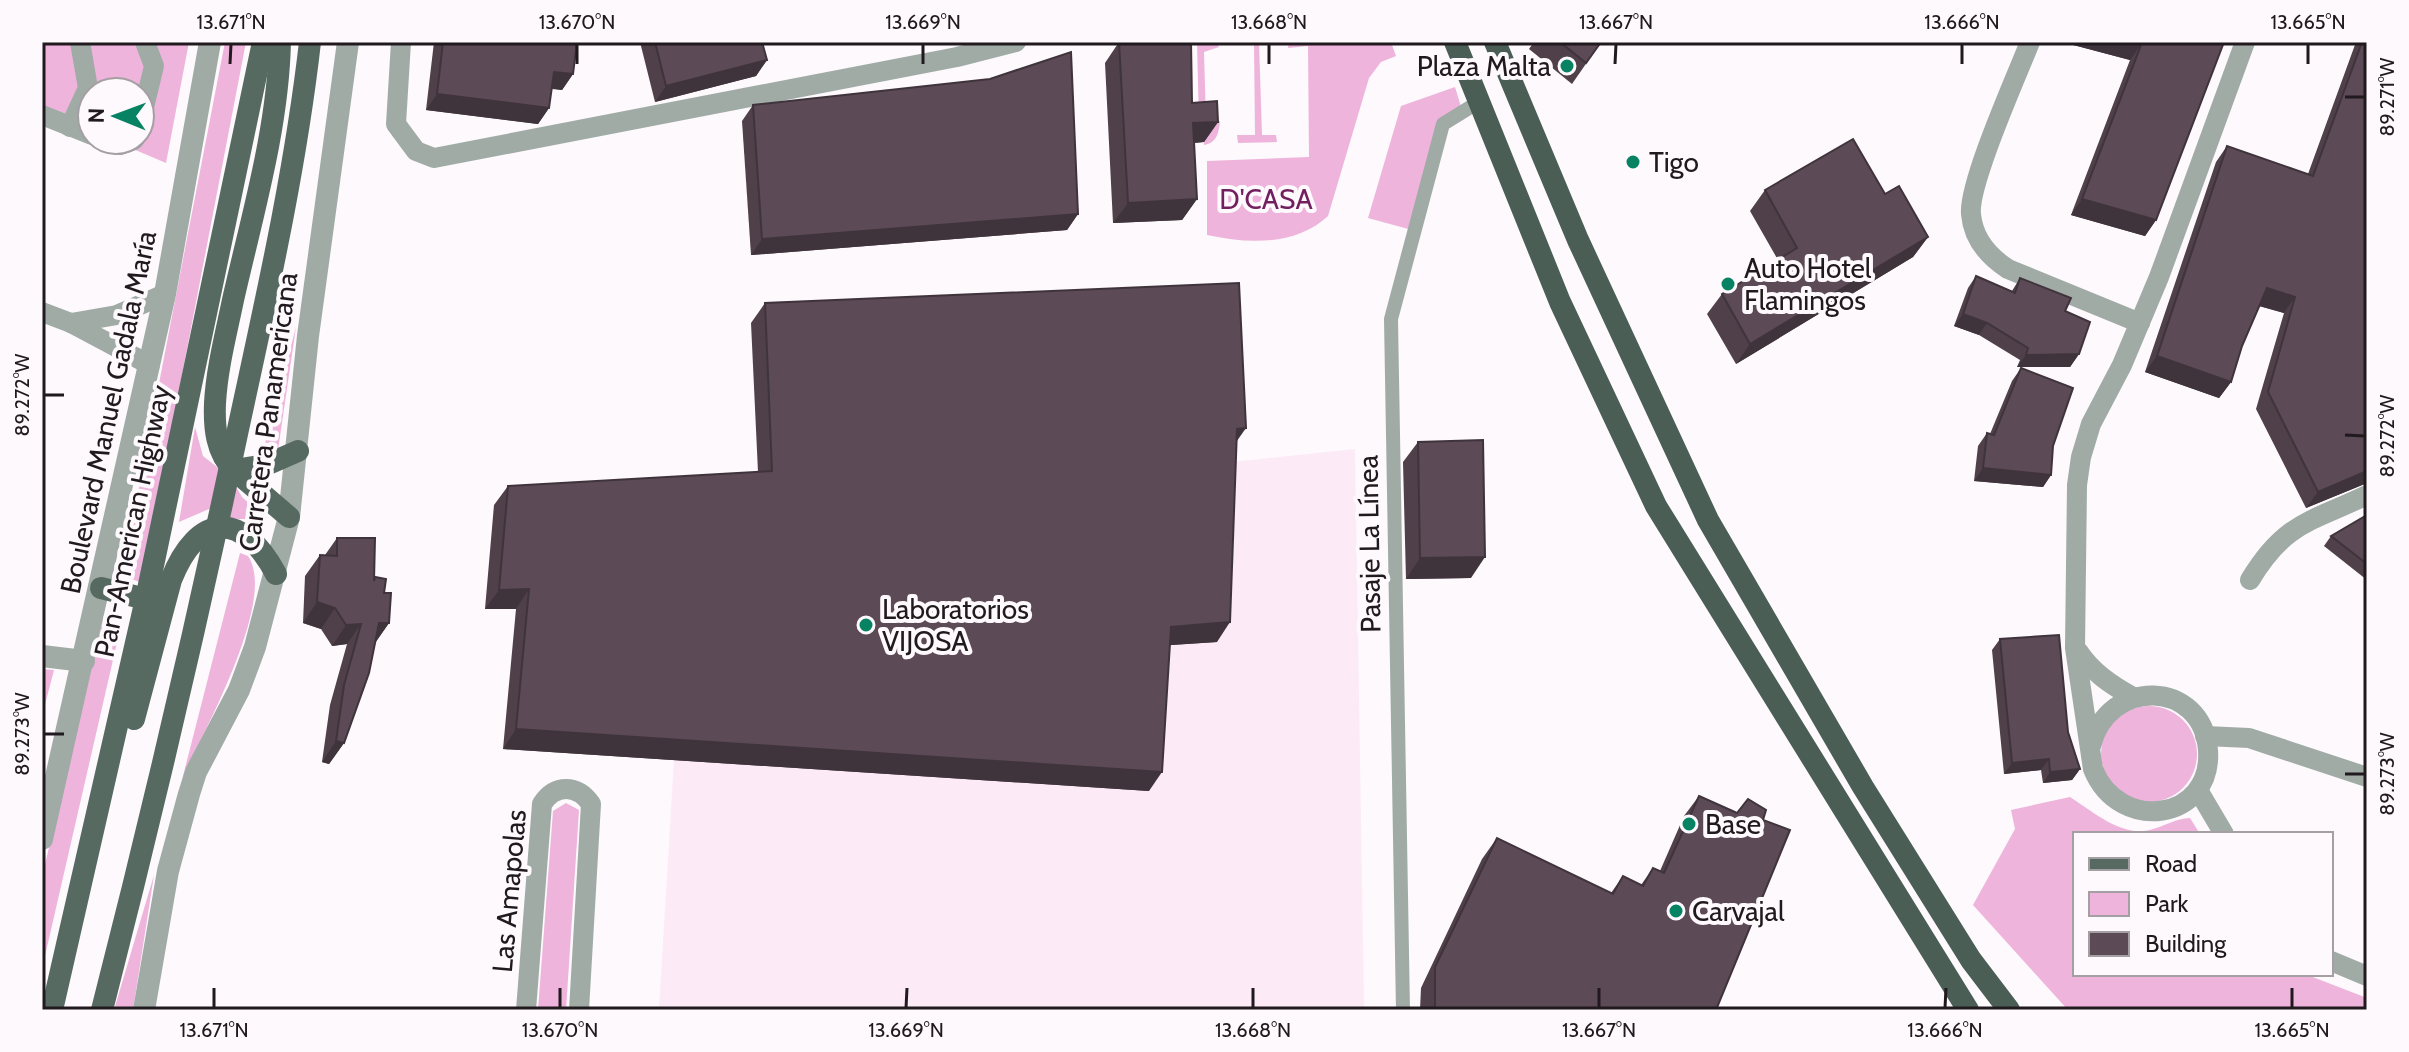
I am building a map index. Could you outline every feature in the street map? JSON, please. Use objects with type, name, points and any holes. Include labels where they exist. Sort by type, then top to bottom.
[{"type":"highway","points":[[1455,42],[1477,103],[1560,302],[1656,506],[1968,1010]]},
{"type":"highway","points":[[1495,42],[1594,276],[1708,520],[1863,787],[1971,960],[2009,1010]]},
{"type":"highway","points":[[1505,42],[1511,82]]},
{"type":"main road","name":"Pan-American Highway","points":[[52,1010],[146,599],[263,42]]},
{"type":"main road","points":[[280,42],[272,121],[220,361],[215,404],[223,460],[289,517]]},
{"type":"main road","points":[[102,1010],[166,760],[243,410],[278,241],[310,42]]},
{"type":"main road","points":[[234,470],[258,468],[298,451]]},
{"type":"main road","points":[[77,909],[171,580],[186,548],[207,529],[231,528],[250,537],[276,574]]},
{"type":"main road","points":[[101,588],[146,599]]},
{"type":"street","points":[[70,127],[88,88],[80,42]]},
{"type":"street","points":[[145,42],[154,66],[152,76]]},
{"type":"street","name":"Boulevard Manuel Gadala María","points":[[42,839],[165,294],[210,42]]},
{"type":"street","name":"Carretera Panamericana","points":[[144,1010],[168,871],[189,794],[196,772],[239,690],[267,611],[289,517],[308,336],[348,42]]},
{"type":"street","points":[[401,42],[396,124],[416,151],[434,158],[957,57],[1016,42]]},
{"type":"street","points":[[2030,42],[1977,183],[1971,213],[1978,238],[1991,258],[2008,269],[2140,323]]},
{"type":"street","points":[[2091,746],[2105,715],[2133,697],[2156,695],[2177,702],[2194,716],[2205,736],[2208,758],[2193,794],[2155,812],[2121,805],[2097,780],[2091,746],[2075,648],[2077,485],[2091,424],[2140,323],[2243,44]]},
{"type":"street","name":"Pasaje La Línea","points":[[1403,1010],[1391,319],[1443,124],[1477,103]]},
{"type":"street","points":[[42,115],[76,129]]},
{"type":"street","points":[[71,323],[117,315],[165,294]]},
{"type":"street","points":[[42,312],[71,323],[150,365]]},
{"type":"street","points":[[2250,580],[2264,556],[2291,529],[2367,495]]},
{"type":"street","points":[[2075,648],[2088,665],[2133,697]]},
{"type":"street","points":[[42,656],[84,661]]},
{"type":"street","points":[[2205,736],[2249,738],[2367,777]]},
{"type":"street","points":[[2208,758],[2249,738]]},
{"type":"street","name":"Las Amapolas","points":[[526,1010],[542,804],[553,791],[562,788],[579,791],[591,804],[579,1010]]},
{"type":"street","points":[[2193,794],[2221,830]]},
{"type":"street","points":[[2333,962],[2367,976]]},
{"type":"shaded area","points":[[1355,449],[1364,1010],[659,1010],[674,760],[1157,646],[1223,463]]},
{"type":"green space","points":[[42,42],[189,42],[166,163],[150,156],[156,156],[156,76],[76,76],[76,125],[42,111]]},
{"type":"green space","points":[[225,42],[246,42],[142,583],[122,575]]},
{"type":"green space","name":"D'CASA","points":[[1197,42],[1217,42],[1219,47],[1204,52],[1206,121],[1220,121],[1215,139],[1204,145],[1203,122],[1199,122]]},
{"type":"green space","name":"D'CASA","points":[[1254,42],[1259,42],[1262,135],[1276,135],[1277,142],[1238,143],[1237,135],[1255,135]]},
{"type":"green space","name":"D'CASA","points":[[1289,42],[1391,42],[1396,56],[1381,62],[1369,78],[1328,216],[1302,233],[1287,238],[1255,241],[1207,235],[1207,161],[1309,157],[1308,46],[1288,48]]},
{"type":"green space","name":"D'CASA","points":[[1455,87],[1462,110],[1441,122],[1412,230],[1368,218],[1401,106]]},
{"type":"green space","points":[[296,327],[278,450],[261,459]]},
{"type":"green space","points":[[195,427],[203,456],[231,478],[242,497],[266,519],[235,519],[209,509],[179,522]]},
{"type":"green space","points":[[240,553],[248,556],[255,576],[246,634],[220,701],[182,780]]},
{"type":"green space","points":[[103,619],[121,625],[42,969],[42,877]]},
{"type":"green space","points":[[42,669],[54,670],[42,716]]},
{"type":"green space","points":[[2149,706],[2167,710],[2183,720],[2193,736],[2197,754],[2193,772],[2183,788],[2167,798],[2149,802],[2131,798],[2115,788],[2105,772],[2101,754],[2105,736],[2115,720],[2131,710]]},
{"type":"green space","points":[[2070,797],[2109,822],[2131,830],[2153,829],[2190,818],[2199,832],[2073,832],[2073,976],[2310,976],[2367,998],[2365,1010],[2068,1010],[1973,905],[2015,829],[2011,810]]},
{"type":"green space","points":[[566,803],[579,810],[566,1010],[538,1010],[553,811]]},
{"type":"green space","points":[[154,875],[133,1010],[114,1010]]},
{"type":"building","points":[[443,42],[577,42],[573,74],[554,72],[549,108],[437,94]]},
{"type":"building","points":[[655,42],[762,42],[767,60],[666,86]]},
{"type":"building","name":"D'CASA","points":[[1119,42],[1191,42],[1192,103],[1217,101],[1218,122],[1193,123],[1197,199],[1128,203]]},
{"type":"building","points":[[1560,42],[1601,42],[1586,63]]},
{"type":"building","points":[[2132,42],[2224,42],[2156,220],[2082,199],[2141,45]]},
{"type":"building","points":[[2362,42],[2367,42],[2367,471],[2318,492],[2268,392],[2295,297],[2267,288],[2242,346],[2231,382],[2157,356],[2227,146],[2313,176]]},
{"type":"building","points":[[1071,52],[1078,214],[762,239],[753,105],[990,79]]},
{"type":"building","points":[[1853,139],[1885,194],[1899,186],[1928,237],[1750,344],[1722,294],[1797,248],[1765,190]]},
{"type":"building","points":[[1976,276],[2015,293],[2020,278],[2071,298],[2065,311],[2090,322],[2079,354],[2026,355],[2028,348],[1987,323],[1963,314]]},
{"type":"building","name":"Laboratorios VIJOSA","points":[[1239,283],[1246,428],[1237,429],[1230,622],[1171,627],[1162,772],[516,729],[529,589],[499,590],[508,486],[772,471],[765,303]]},
{"type":"building","points":[[2021,368],[2073,388],[2053,446],[2051,475],[1983,468],[1987,433],[1994,435]]},
{"type":"building","points":[[1483,440],[1485,557],[1420,558],[1418,442]]},
{"type":"building","points":[[2367,515],[2367,564],[2331,536]]},
{"type":"building","points":[[337,538],[375,538],[374,581],[375,577],[386,579],[384,593],[391,593],[389,623],[379,623],[369,673],[344,743],[336,741],[344,685],[361,624],[346,625],[335,608],[317,602],[320,555],[337,556]]},
{"type":"building","points":[[2059,635],[2068,732],[2080,769],[2050,772],[2049,759],[2012,763],[2000,639]]},
{"type":"building","name":"Carvajal","points":[[1699,796],[1737,813],[1748,799],[1766,810],[1763,820],[1790,830],[1716,1010],[1435,1010],[1435,967],[1497,838],[1613,894],[1623,876],[1643,886],[1653,868],[1664,873]]},
{"type":"place","name":"Plaza Malta","points":[[1567,66]]},
{"type":"place","name":"Tigo","points":[[1633,162]]},
{"type":"place","name":"Auto Hotel Flamingos","points":[[1728,284]]},
{"type":"place","name":"Laboratorios VIJOSA","points":[[866,625]]},
{"type":"place","name":"Base","points":[[1689,824]]},
{"type":"place","name":"Carvajal","points":[[1676,911]]}]
